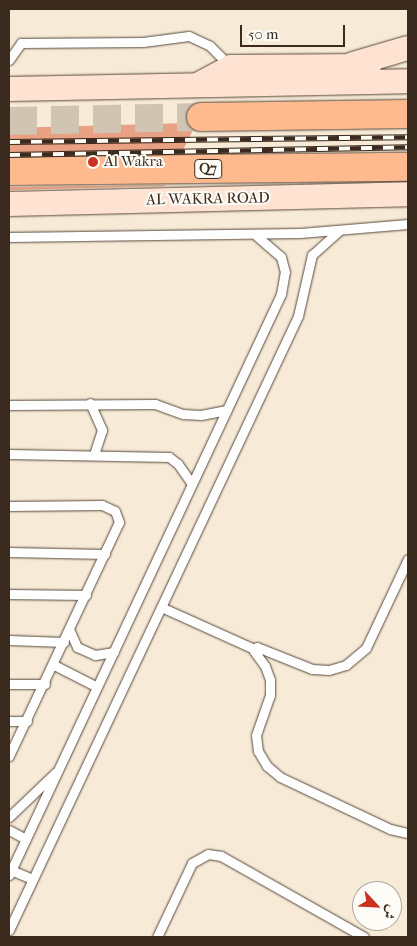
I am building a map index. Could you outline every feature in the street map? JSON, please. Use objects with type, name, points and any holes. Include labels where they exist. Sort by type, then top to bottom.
[{"type":"highway","points":[[201,117],[408,114]]},
{"type":"highway","name":"AL WAKRA ROAD","points":[[9,171],[408,167]]},
{"type":"street","points":[[345,66],[408,48]]},
{"type":"street","points":[[196,85],[232,67],[408,65]]},
{"type":"street","points":[[9,89],[408,81]]},
{"type":"street","name":"AL WAKRA ROAD","points":[[9,204],[408,194]]},
{"type":"lane","points":[[9,60],[21,43],[143,42],[189,36],[210,46],[232,67]]},
{"type":"lane","points":[[9,238],[255,234],[339,231],[408,224]]},
{"type":"lane","points":[[9,930],[298,316],[312,255],[339,231]]},
{"type":"lane","points":[[32,879],[10,873],[12,859],[26,839],[227,410],[284,283],[281,257],[255,234]]},
{"type":"lane","points":[[90,404],[102,430],[94,455]]},
{"type":"lane","points":[[9,405],[155,404],[183,414],[201,415],[227,410]]},
{"type":"lane","points":[[9,454],[169,458],[178,464],[192,484]]},
{"type":"lane","points":[[9,506],[102,505],[115,511],[119,522],[54,665],[9,756]]},
{"type":"lane","points":[[9,552],[105,554]]},
{"type":"lane","points":[[161,607],[254,649],[257,647],[312,669],[329,670],[346,665],[366,648],[408,559]]},
{"type":"lane","points":[[9,594],[86,594]]},
{"type":"lane","points":[[69,629],[77,647],[95,655],[114,652]]},
{"type":"lane","points":[[9,640],[64,642]]},
{"type":"lane","points":[[254,649],[270,680],[270,695],[256,734],[258,751],[267,766],[280,777],[390,829],[408,833]]},
{"type":"lane","points":[[54,665],[97,687]]},
{"type":"lane","points":[[9,684],[45,684]]},
{"type":"lane","points":[[9,721],[27,721]]},
{"type":"lane","points":[[9,817],[58,769]]},
{"type":"lane","points":[[9,830],[26,839]]},
{"type":"lane","points":[[157,937],[192,863],[208,854],[221,856],[364,937]]},
{"type":"building","points":[[187,123],[193,130],[181,154],[9,155],[9,128]]},
{"type":"building","points":[[165,186],[9,190],[9,187]]},
{"type":"tunnel","points":[[9,121],[201,117]]},
{"type":"railway","points":[[9,142],[408,137]]},
{"type":"railway","points":[[9,155],[408,147]]},
{"type":"place","name":"Al Wakra","points":[[93,162]]}]
